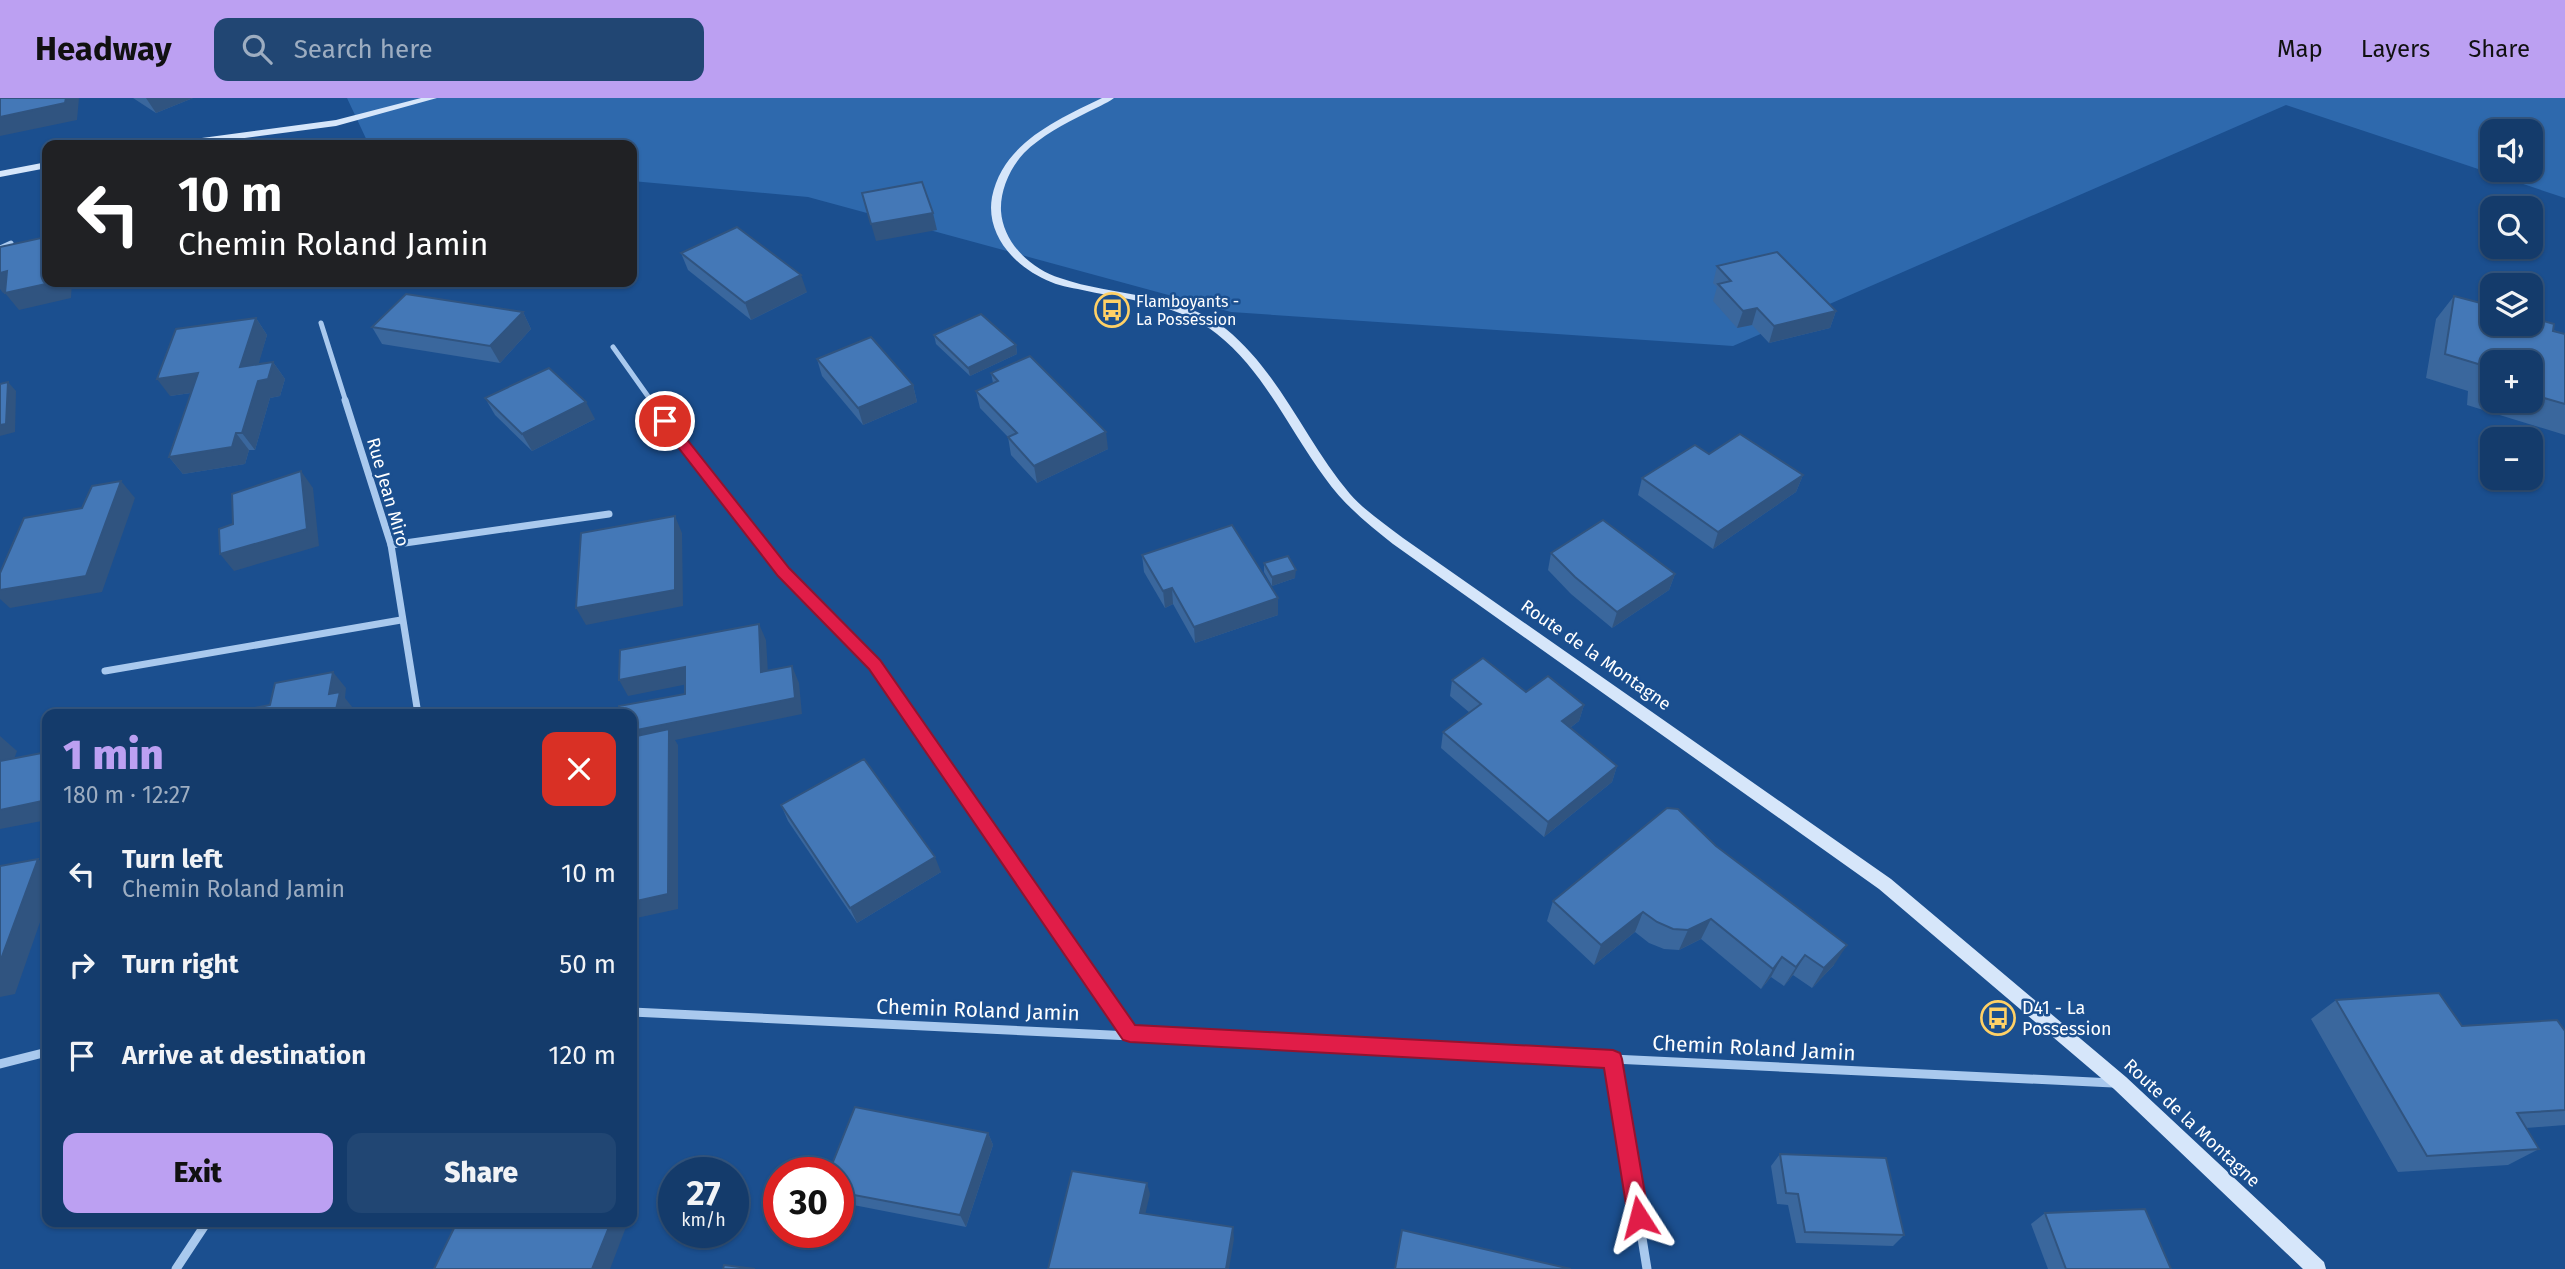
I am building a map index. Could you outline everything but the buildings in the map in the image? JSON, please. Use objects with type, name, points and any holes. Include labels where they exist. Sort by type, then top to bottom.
[{"type":"main road","points":[[208,140],[336,122],[432,98]]},
{"type":"main road","name":"Route de la Montagne","points":[[1109,98],[1046,129],[1013,159],[997,187],[995,211],[1000,232],[1013,253],[1030,268],[1055,280],[1178,309],[1204,319],[1222,332],[1258,371],[1347,498],[1409,549],[1885,884],[2119,1083],[2317,1269]]},
{"type":"main road","points":[[0,174],[42,166]]},
{"type":"street","points":[[0,248],[11,243]]},
{"type":"street","name":"Rue Jean Miro","points":[[321,323],[391,545],[417,709]]},
{"type":"street","points":[[613,347],[678,439],[783,572],[874,664],[1130,1034]]},
{"type":"street","points":[[391,545],[609,514]]},
{"type":"street","points":[[105,671],[401,620]]},
{"type":"street","name":"Chemin Roland Jamin","points":[[637,1012],[2119,1083]]},
{"type":"street","points":[[0,1064],[42,1053]]},
{"type":"street","points":[[1613,1059],[1647,1269]]},
{"type":"street","points":[[176,1269],[204,1227]]},
{"type":"shaded area","points":[[347,98],[2565,98],[2565,198],[2517,182],[2543,182],[2543,119],[2480,119],[2480,170],[2286,105],[1733,346],[1231,312],[808,197],[637,181],[637,140],[367,140]]},
{"type":"place","name":"Flamboyants - La Possession","points":[[1112,310]]},
{"type":"place","name":"D41 - La Possession","points":[[1998,1018]]},
{"type":"route","points":[[665,421],[783,572],[874,664],[1130,1034],[1613,1059],[1639,1217]]}]
